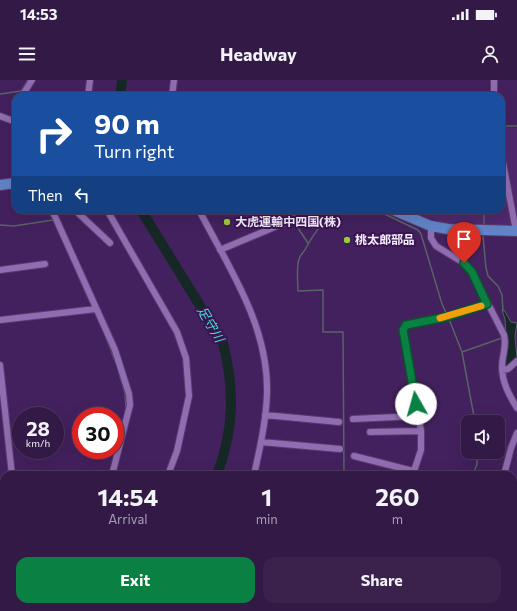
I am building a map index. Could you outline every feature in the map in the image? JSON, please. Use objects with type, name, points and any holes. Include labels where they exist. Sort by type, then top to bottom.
[{"type":"main road","points":[[0,185],[12,184]]},
{"type":"main road","points":[[407,214],[431,226],[448,230],[516,231]]},
{"type":"street","points":[[24,92],[32,80]]},
{"type":"street","points":[[88,92],[90,80]]},
{"type":"street","points":[[172,92],[174,80]]},
{"type":"street","points":[[494,80],[494,92]]},
{"type":"street","points":[[0,116],[12,120]]},
{"type":"street","points":[[505,173],[516,231]]},
{"type":"street","points":[[54,214],[95,309],[115,350],[129,394],[130,405],[113,471]]},
{"type":"street","points":[[79,214],[110,243]]},
{"type":"street","points":[[109,214],[170,318],[177,332],[186,358],[189,396],[177,451],[170,471]]},
{"type":"street","points":[[201,214],[243,292],[262,344],[267,392],[261,442],[255,471]]},
{"type":"street","points":[[220,250],[305,214]]},
{"type":"street","points":[[431,226],[431,238],[436,246],[464,263],[472,272],[504,337],[502,370],[507,392],[517,408]]},
{"type":"street","points":[[0,270],[45,264]]},
{"type":"street","points":[[414,471],[421,450],[421,431],[403,330],[406,325],[448,316],[487,304]]},
{"type":"street","points":[[0,320],[95,309]]},
{"type":"street","points":[[502,370],[508,369],[517,361]]},
{"type":"street","points":[[0,365],[12,471]]},
{"type":"street","points":[[265,415],[339,422]]},
{"type":"street","points":[[353,419],[418,416]]},
{"type":"street","points":[[370,432],[421,431]]},
{"type":"street","points":[[505,471],[511,448],[517,433]]},
{"type":"street","points":[[261,442],[340,449]]},
{"type":"street","points":[[354,456],[406,471]]},
{"type":"shaded area","points":[[505,127],[517,128],[517,226],[445,223],[417,214],[505,214]]},
{"type":"shaded area","points":[[502,310],[504,310],[511,322],[517,323],[515,336],[517,358],[508,367],[504,364],[508,343],[505,319]]},
{"type":"waterway","points":[[14,92],[21,91],[28,80]]},
{"type":"waterway","name":"足守川","points":[[120,92],[122,80]]},
{"type":"waterway","points":[[0,94],[12,92]]},
{"type":"waterway","points":[[505,126],[517,126]]},
{"type":"waterway","points":[[50,214],[54,221]]},
{"type":"waterway","name":"足守川","points":[[143,214],[223,343],[230,377],[231,409],[227,442],[218,471]]},
{"type":"waterway","points":[[289,214],[292,219]]},
{"type":"waterway","points":[[333,214],[319,227],[300,256],[297,275],[298,291],[323,290],[323,332],[343,332],[344,471]]},
{"type":"waterway","points":[[384,214],[418,230],[421,234],[442,304],[447,315]]},
{"type":"waterway","points":[[484,214],[484,225]]},
{"type":"waterway","points":[[0,225],[14,226],[53,220]]},
{"type":"waterway","points":[[294,222],[308,243]]},
{"type":"waterway","points":[[483,236],[488,276],[498,286],[502,295],[503,311]]},
{"type":"waterway","points":[[79,277],[87,296]]},
{"type":"waterway","points":[[449,319],[462,352]]},
{"type":"waterway","points":[[104,332],[117,366]]},
{"type":"waterway","points":[[474,415],[462,352],[502,338]]},
{"type":"waterway","points":[[119,373],[125,393],[126,408]]},
{"type":"waterway","points":[[474,471],[477,459]]},
{"type":"slow traffic","points":[[440,318],[481,306]]},
{"type":"place","name":"大虎運輸中四国(株)","points":[[227,222]]},
{"type":"place","name":"桃太郎部品","points":[[347,240]]},
{"type":"route","points":[[416,404],[413,379],[403,330],[406,325],[446,317],[487,304],[472,272],[464,263]]}]
